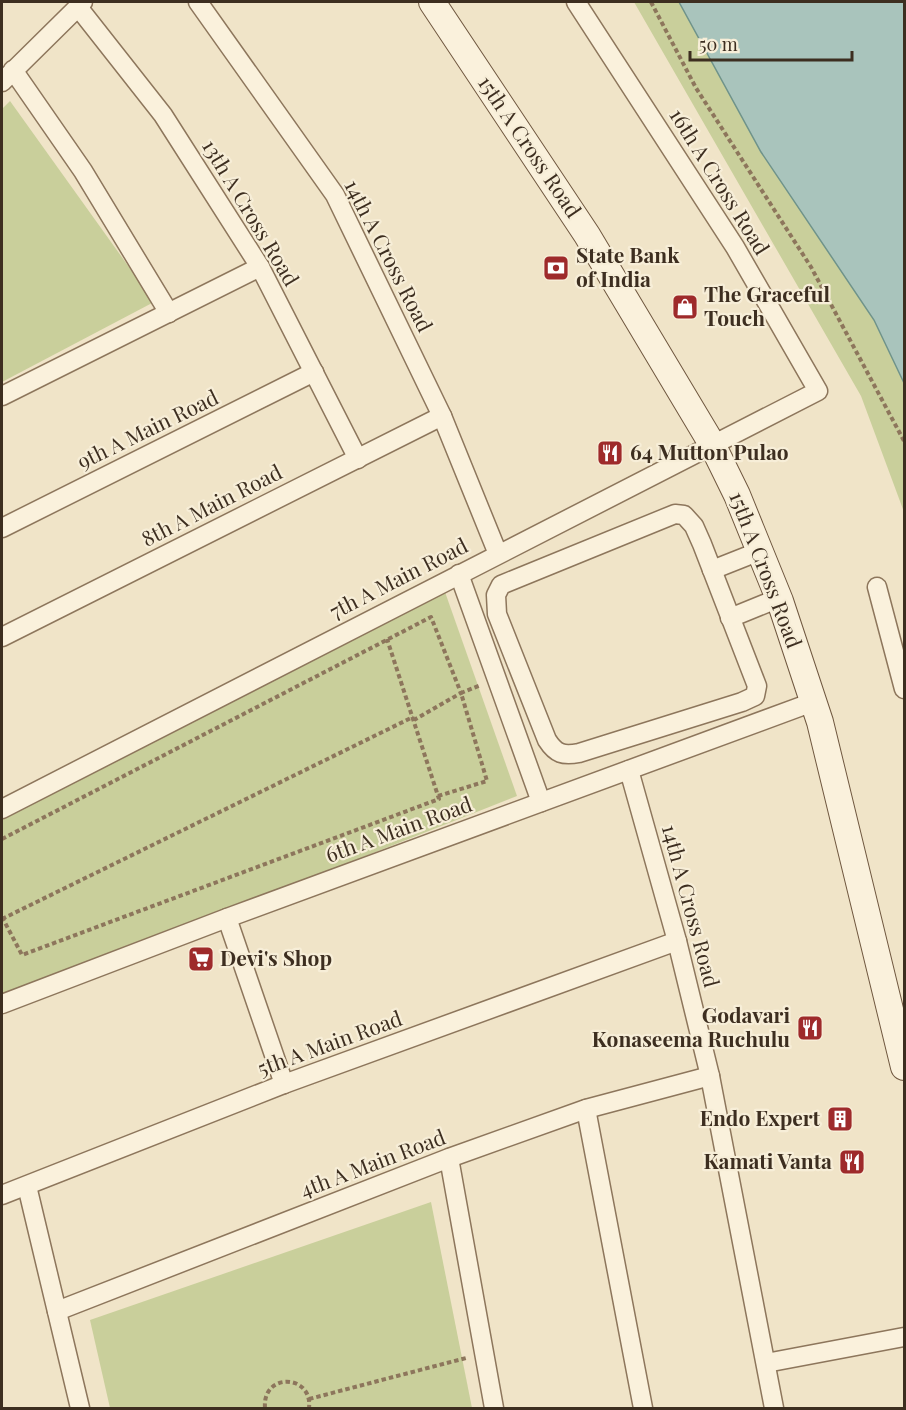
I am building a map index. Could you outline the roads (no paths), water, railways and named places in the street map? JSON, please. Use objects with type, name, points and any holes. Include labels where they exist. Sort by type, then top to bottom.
[{"type":"main road","name":"15th A Cross Road","points":[[432,2],[587,234],[712,444],[760,551],[779,598],[813,702],[904,1063]]},
{"type":"street","name":"14th A Cross Road","points":[[198,2],[335,195],[442,416],[498,554]]},
{"type":"street","name":"16th A Cross Road","points":[[576,2],[735,247],[818,391]]},
{"type":"street","points":[[80,4],[7,76],[83,171],[169,313]]},
{"type":"street","name":"13th A Cross Road","points":[[80,4],[163,115],[261,267],[358,459]]},
{"type":"street","points":[[2,396],[261,267]]},
{"type":"street","name":"9th A Main Road","points":[[2,528],[314,372]]},
{"type":"street","name":"7th A Main Road","points":[[2,809],[818,391]]},
{"type":"street","name":"8th A Main Road","points":[[2,637],[442,416]]},
{"type":"street","points":[[675,514],[684,515],[694,525],[730,618],[757,686],[755,696],[579,753],[566,755],[554,751],[547,740],[496,614],[496,595],[501,585],[675,514]]},
{"type":"street","points":[[712,570],[760,551]]},
{"type":"street","points":[[459,574],[541,802]]},
{"type":"street","points":[[878,587],[904,689]]},
{"type":"street","points":[[730,618],[779,598]]},
{"type":"street","name":"6th A Main Road","points":[[2,1004],[227,918],[813,702]]},
{"type":"street","name":"14th A Cross Road","points":[[629,770],[677,941],[710,1076],[774,1408]]},
{"type":"street","points":[[227,918],[284,1084]]},
{"type":"street","name":"5th A Main Road","points":[[2,1195],[284,1084],[677,941]]},
{"type":"street","name":"4th A Main Road","points":[[57,1311],[449,1158],[586,1109],[710,1076]]},
{"type":"street","points":[[586,1109],[643,1408]]},
{"type":"street","points":[[449,1158],[494,1408]]},
{"type":"street","points":[[27,1186],[80,1408]]},
{"type":"street","points":[[766,1363],[904,1337]]},
{"type":"water","points":[[679,2],[904,2],[904,383],[874,320],[761,152]]},
{"type":"place","name":"State Bank of India","points":[[556,268]]},
{"type":"place","name":"The Graceful Touch","points":[[685,307]]},
{"type":"place","name":"64 Mutton Pulao","points":[[610,453]]},
{"type":"place","name":"Devi's Shop","points":[[201,959]]},
{"type":"place","name":"Godavari Konaseema Ruchulu","points":[[810,1028]]},
{"type":"place","name":"Endo Expert","points":[[840,1119]]},
{"type":"place","name":"Kamati Vanta","points":[[852,1162]]}]
